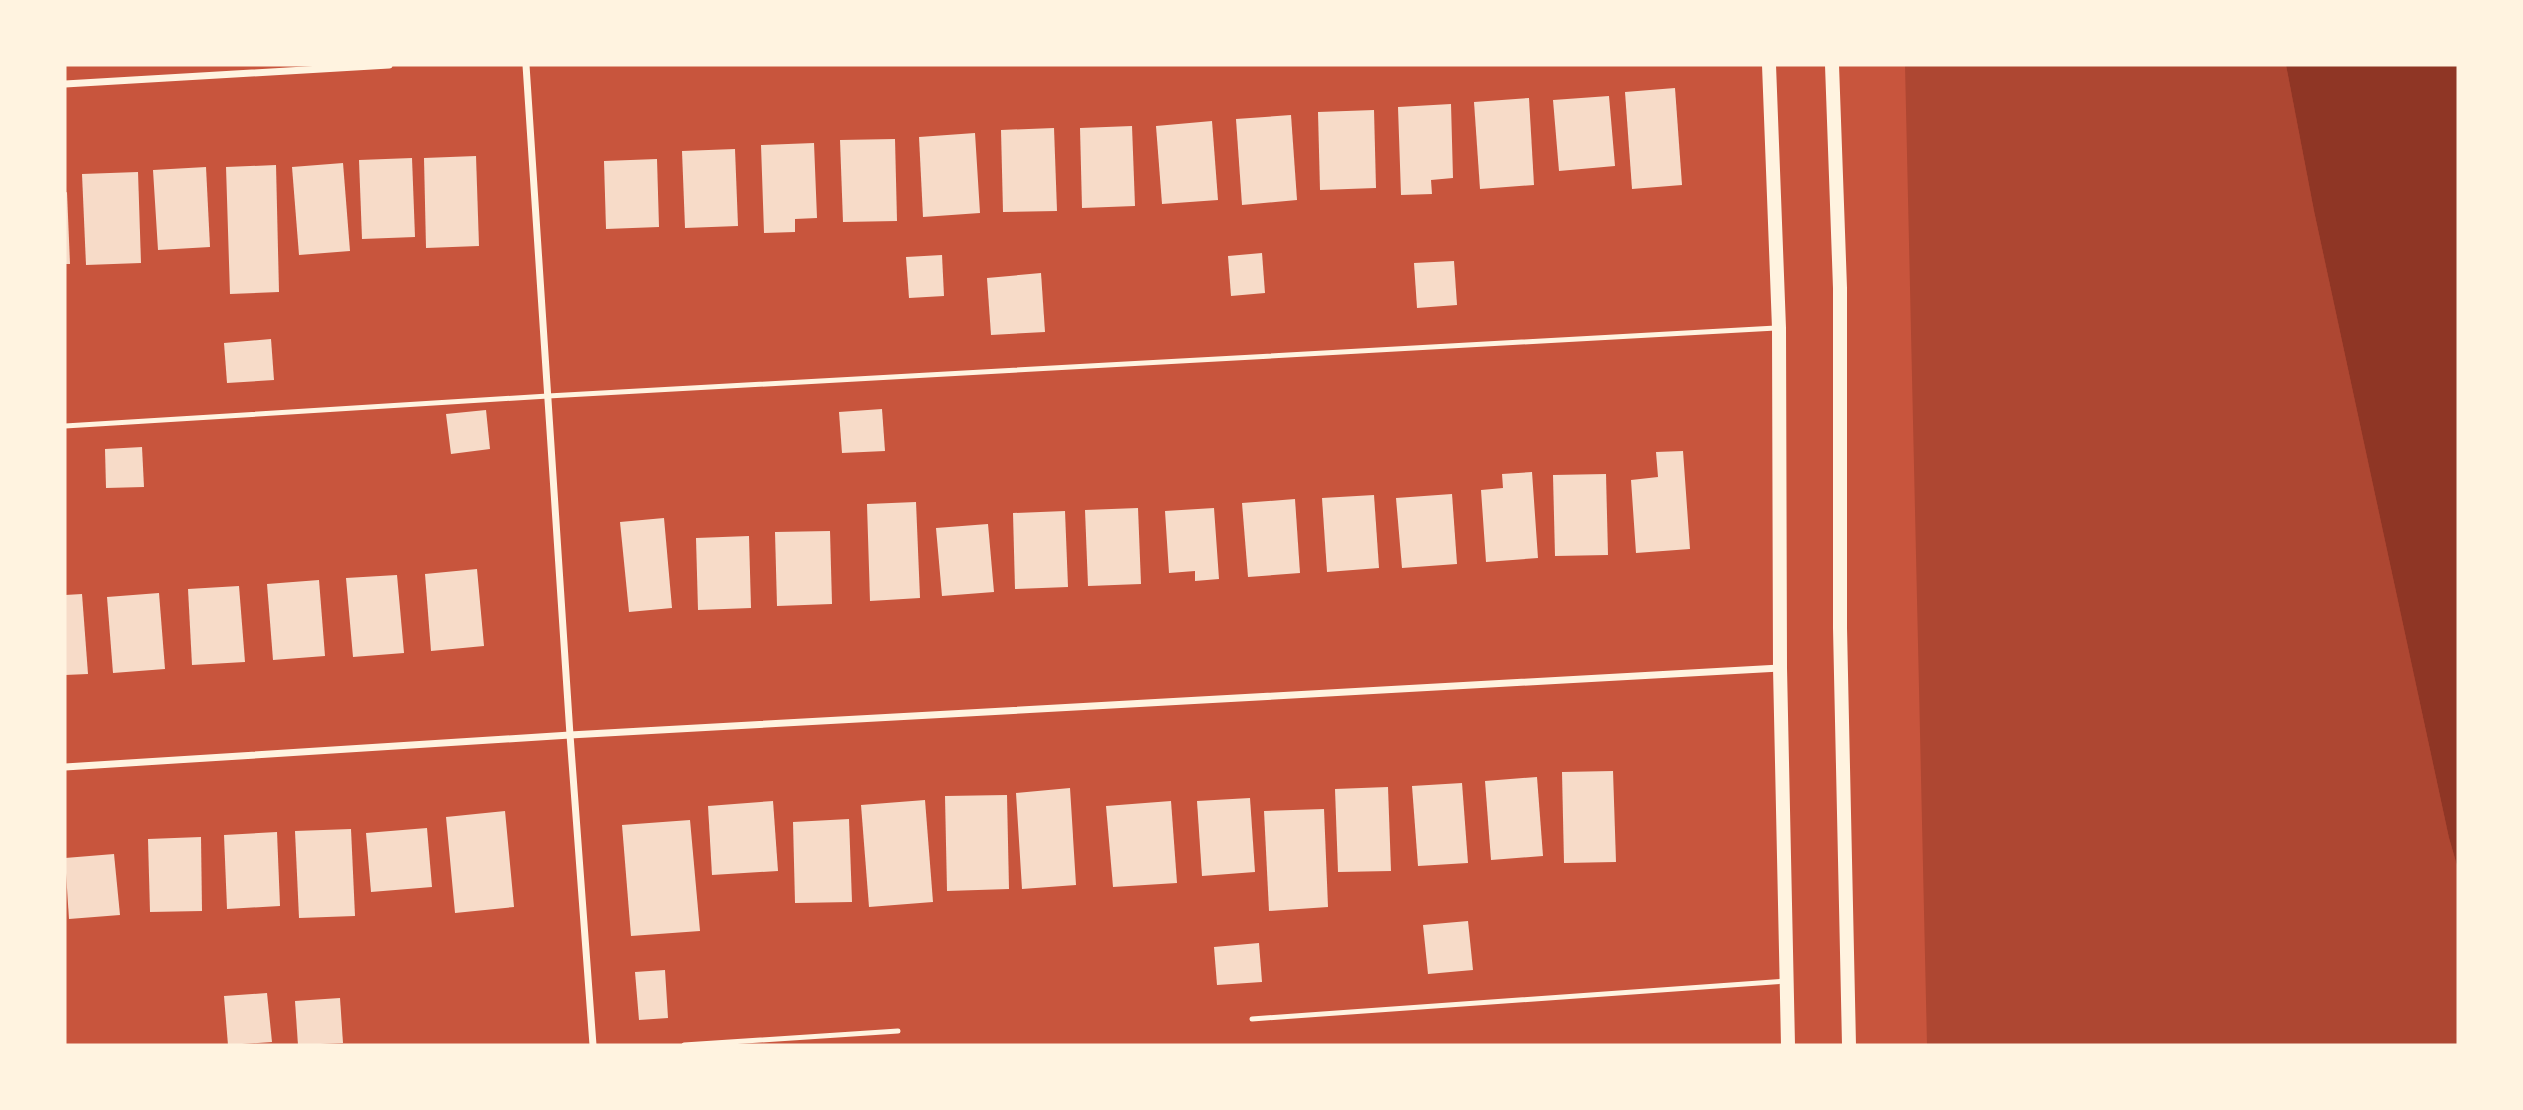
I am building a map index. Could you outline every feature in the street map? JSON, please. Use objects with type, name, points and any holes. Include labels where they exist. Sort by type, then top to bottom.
[{"type":"main road","points":[[1769,65],[1779,328],[1780,668],[1788,1045]]},
{"type":"main road","points":[[1832,65],[1840,288],[1840,628],[1849,1045]]},
{"type":"street","points":[[65,84],[389,65]]},
{"type":"street","points":[[526,65],[593,1045]]},
{"type":"street","points":[[65,767],[570,735],[1780,668]]},
{"type":"lane","points":[[65,426],[548,396],[1779,328]]},
{"type":"lane","points":[[1252,1019],[1787,981]]},
{"type":"lane","points":[[684,1045],[898,1031]]},
{"type":"shaded area","points":[[1905,65],[2286,65],[2314,211],[2449,838],[2458,869],[2458,1045],[1927,1045]]},
{"type":"shaded area","points":[[2286,65],[2458,65],[2458,869],[2449,838],[2314,211]]},
{"type":"building","points":[[1675,88],[1682,185],[1632,189],[1625,92]]},
{"type":"building","points":[[1609,96],[1615,166],[1559,171],[1553,100]]},
{"type":"building","points":[[1529,98],[1534,185],[1480,189],[1474,102]]},
{"type":"building","points":[[1451,104],[1453,178],[1431,180],[1432,194],[1401,195],[1398,107]]},
{"type":"building","points":[[1374,110],[1376,188],[1320,190],[1318,112]]},
{"type":"building","points":[[1291,115],[1297,200],[1242,205],[1236,119]]},
{"type":"building","points":[[1212,121],[1218,200],[1162,204],[1156,126]]},
{"type":"building","points":[[1132,126],[1135,206],[1082,208],[1080,128]]},
{"type":"building","points":[[1054,128],[1057,211],[1003,212],[1001,130]]},
{"type":"building","points":[[975,133],[980,213],[923,217],[919,137]]},
{"type":"building","points":[[895,139],[897,221],[843,222],[840,140]]},
{"type":"building","points":[[814,143],[817,218],[795,219],[795,232],[764,233],[761,145]]},
{"type":"building","points":[[735,149],[738,226],[685,228],[682,151]]},
{"type":"building","points":[[476,156],[479,246],[426,248],[424,158]]},
{"type":"building","points":[[412,158],[415,237],[362,239],[359,160]]},
{"type":"building","points":[[657,159],[659,227],[606,229],[604,161]]},
{"type":"building","points":[[343,163],[350,251],[299,255],[292,167]]},
{"type":"building","points":[[276,165],[279,292],[230,294],[226,167]]},
{"type":"building","points":[[206,167],[210,247],[158,250],[153,170]]},
{"type":"building","points":[[138,172],[141,263],[86,265],[82,174]]},
{"type":"building","points":[[67,192],[70,264],[65,264]]},
{"type":"building","points":[[1262,253],[1265,293],[1231,296],[1228,256]]},
{"type":"building","points":[[942,255],[944,296],[909,298],[906,257]]},
{"type":"building","points":[[1454,261],[1457,305],[1417,308],[1414,263]]},
{"type":"building","points":[[1041,273],[1045,332],[991,335],[987,278]]},
{"type":"building","points":[[271,339],[274,380],[227,383],[224,343]]},
{"type":"building","points":[[882,409],[885,451],[842,453],[839,412]]},
{"type":"building","points":[[486,410],[490,449],[451,454],[446,414]]},
{"type":"building","points":[[142,447],[144,487],[106,488],[105,449]]},
{"type":"building","points":[[1683,451],[1690,549],[1636,553],[1631,480],[1658,477],[1656,452]]},
{"type":"building","points":[[1532,472],[1538,558],[1486,562],[1481,490],[1503,488],[1502,474]]},
{"type":"building","points":[[1606,474],[1608,555],[1555,556],[1553,475]]},
{"type":"building","points":[[1452,494],[1457,564],[1402,568],[1396,498]]},
{"type":"building","points":[[1374,495],[1379,568],[1327,572],[1322,498]]},
{"type":"building","points":[[1295,499],[1300,573],[1248,577],[1242,503]]},
{"type":"building","points":[[916,502],[920,598],[870,601],[867,504]]},
{"type":"building","points":[[1138,508],[1141,584],[1088,586],[1085,510]]},
{"type":"building","points":[[1214,508],[1219,579],[1195,581],[1195,571],[1169,573],[1165,511]]},
{"type":"building","points":[[1065,511],[1068,587],[1015,589],[1013,513]]},
{"type":"building","points":[[664,518],[672,608],[629,612],[620,522]]},
{"type":"building","points":[[988,524],[994,592],[942,596],[936,528]]},
{"type":"building","points":[[830,531],[832,604],[777,606],[775,532]]},
{"type":"building","points":[[749,536],[751,608],[698,610],[696,538]]},
{"type":"building","points":[[477,569],[484,646],[431,651],[425,574]]},
{"type":"building","points":[[397,575],[404,653],[353,657],[346,578]]},
{"type":"building","points":[[319,580],[325,656],[273,660],[267,584]]},
{"type":"building","points":[[239,586],[245,662],[192,665],[188,589]]},
{"type":"building","points":[[159,593],[165,669],[113,673],[107,597]]},
{"type":"building","points":[[82,594],[88,674],[65,675],[65,595]]},
{"type":"building","points":[[1613,771],[1616,862],[1564,863],[1562,772]]},
{"type":"building","points":[[1537,777],[1543,856],[1491,860],[1485,781]]},
{"type":"building","points":[[1462,783],[1468,863],[1418,866],[1412,786]]},
{"type":"building","points":[[1388,787],[1391,871],[1338,872],[1335,789]]},
{"type":"building","points":[[1070,788],[1076,885],[1022,889],[1016,793]]},
{"type":"building","points":[[1007,795],[1009,889],[947,891],[945,796]]},
{"type":"building","points":[[1250,798],[1255,872],[1202,876],[1197,801]]},
{"type":"building","points":[[925,800],[933,902],[869,907],[861,805]]},
{"type":"building","points":[[773,801],[778,871],[712,875],[708,806]]},
{"type":"building","points":[[1171,801],[1177,883],[1113,887],[1106,806]]},
{"type":"building","points":[[1324,809],[1328,907],[1269,911],[1264,811]]},
{"type":"building","points":[[505,811],[514,907],[455,913],[446,817]]},
{"type":"building","points":[[849,819],[852,902],[795,903],[793,822]]},
{"type":"building","points":[[690,820],[700,931],[631,936],[622,825]]},
{"type":"building","points":[[427,828],[432,887],[371,892],[366,833]]},
{"type":"building","points":[[351,829],[355,916],[299,918],[295,831]]},
{"type":"building","points":[[277,832],[280,906],[227,909],[224,835]]},
{"type":"building","points":[[201,837],[202,911],[150,912],[148,839]]},
{"type":"building","points":[[114,854],[120,915],[69,919],[65,858]]},
{"type":"building","points":[[1468,921],[1473,970],[1428,974],[1423,925]]},
{"type":"building","points":[[1259,943],[1262,982],[1217,985],[1214,947]]},
{"type":"building","points":[[665,970],[668,1018],[639,1020],[635,972]]},
{"type":"building","points":[[267,993],[272,1042],[228,1045],[224,996]]},
{"type":"building","points":[[340,998],[343,1043],[298,1045],[295,1001]]}]
